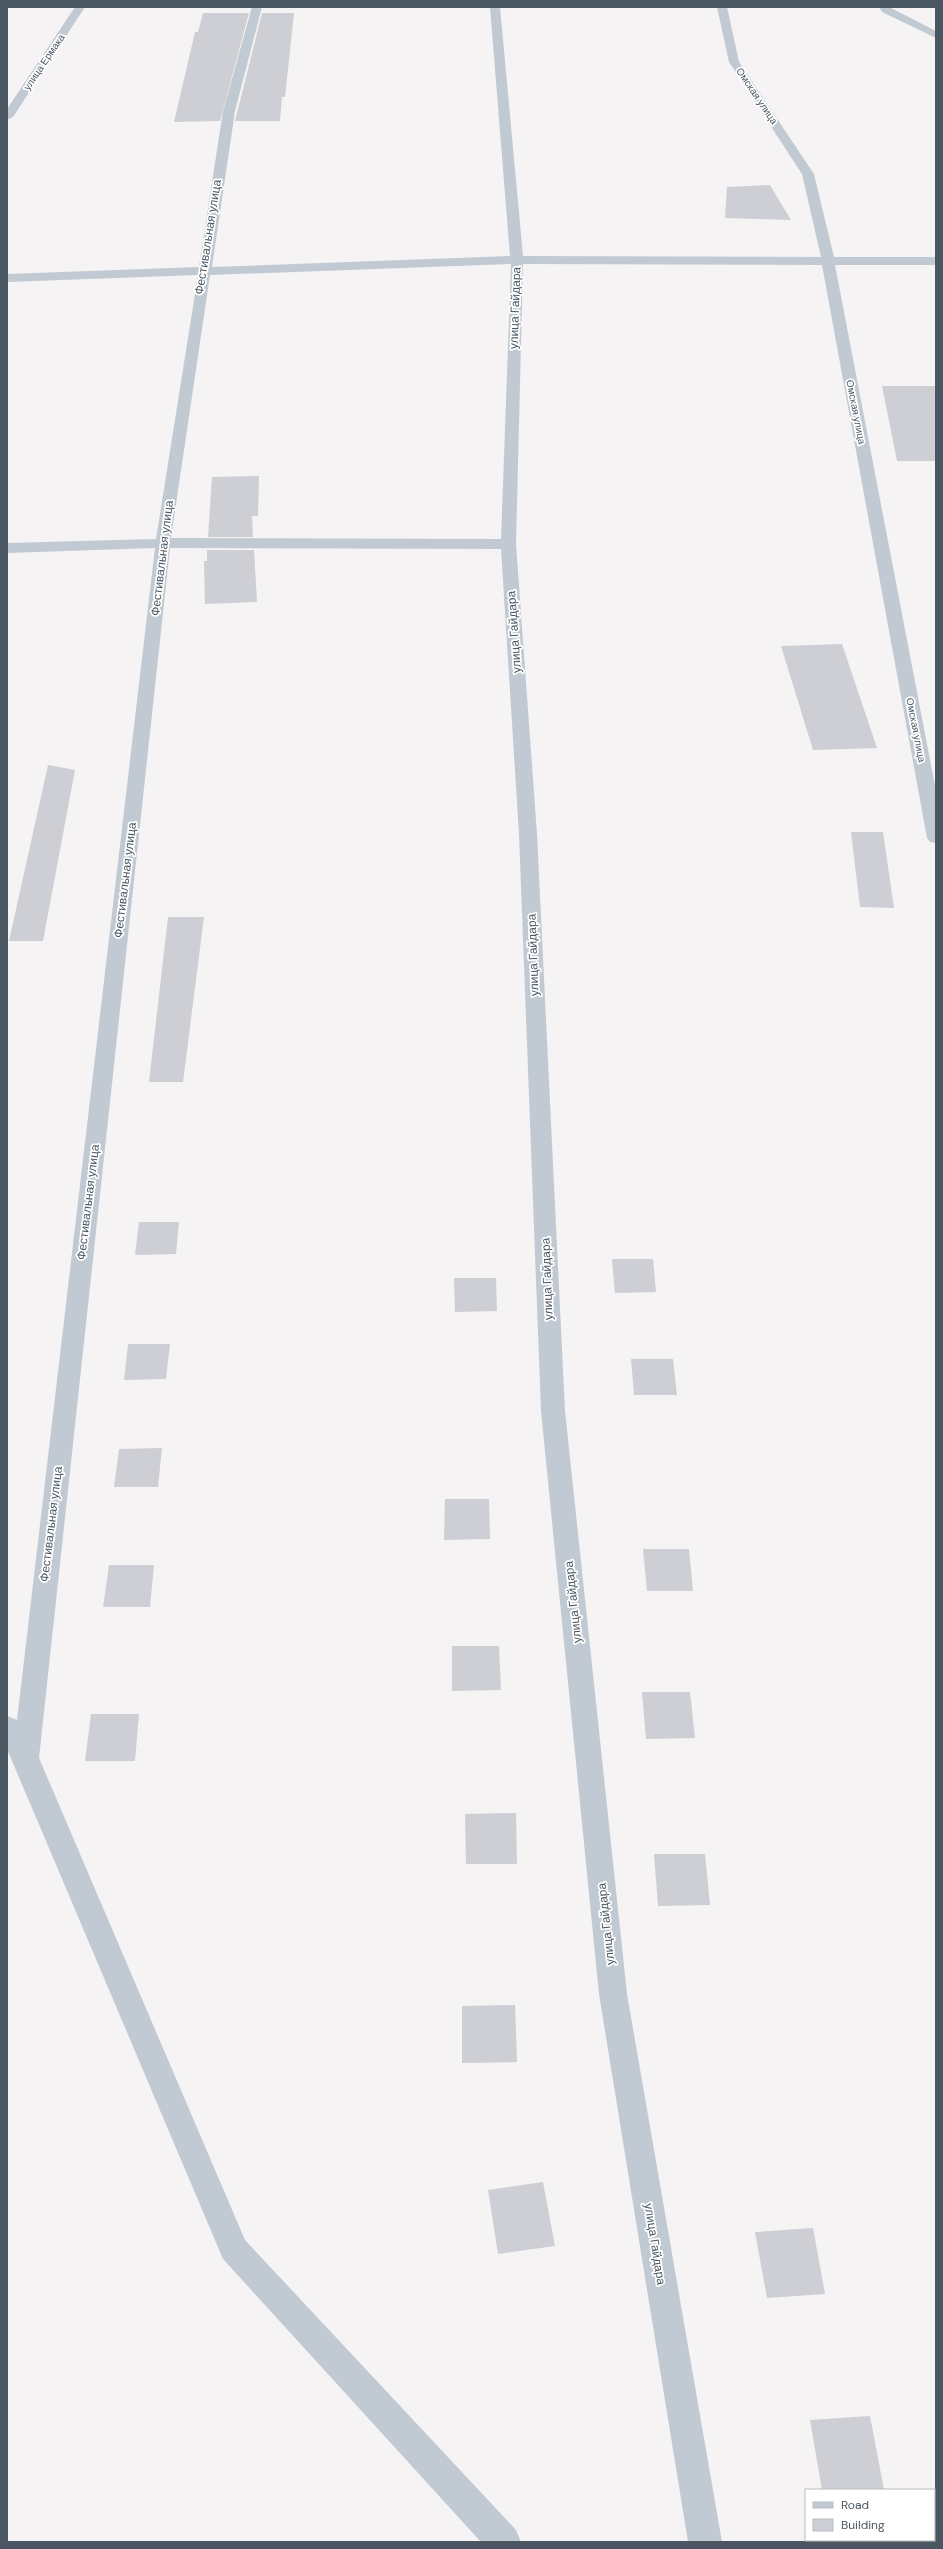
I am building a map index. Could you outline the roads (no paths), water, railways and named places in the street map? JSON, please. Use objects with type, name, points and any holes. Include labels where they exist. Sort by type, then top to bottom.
[{"type":"street","name":"улица Ермака","points":[[7,117],[80,7]]},
{"type":"street","name":"Фестивальная улица","points":[[26,1758],[163,543],[228,111],[257,7]]},
{"type":"street","name":"улица Гайдара","points":[[495,7],[517,260],[508,544],[528,834],[553,1411],[613,1994],[705,2542]]},
{"type":"street","name":"Омская улица","points":[[722,7],[734,62],[808,174],[828,260],[936,838]]},
{"type":"street","points":[[884,7],[886,10],[936,35]]},
{"type":"street","points":[[7,278],[517,260],[936,261]]},
{"type":"street","points":[[7,548],[163,543],[508,544]]},
{"type":"street","points":[[7,1726],[26,1758],[234,2249],[504,2542]]}]
